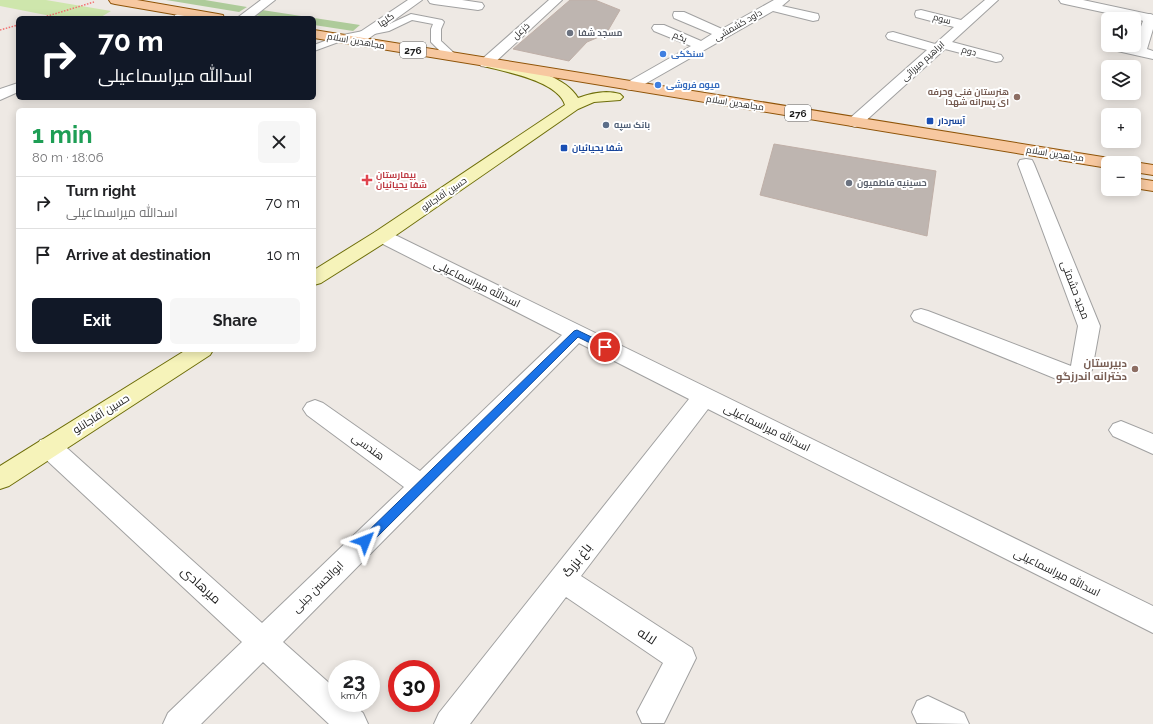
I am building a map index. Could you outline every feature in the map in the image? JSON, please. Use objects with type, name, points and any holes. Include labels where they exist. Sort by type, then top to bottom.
[{"type":"main road","points":[[115,0],[140,2],[185,16]]},
{"type":"main road","name":"مجاهدین اسلام","points":[[316,34],[1101,162]]},
{"type":"main road","points":[[486,62],[538,77],[556,85],[570,96],[573,106]]},
{"type":"main road","name":"مجاهدین اسلام","points":[[615,97],[1101,177]]},
{"type":"main road","name":"حسین آقاجانلو","points":[[316,278],[382,236],[573,106],[591,98],[615,97]]},
{"type":"main road","points":[[1141,168],[1153,170]]},
{"type":"main road","points":[[1141,183],[1153,186]]},
{"type":"main road","name":"حسین آقاجانلو","points":[[0,480],[49,447],[199,352]]},
{"type":"street","points":[[246,16],[269,0]]},
{"type":"street","name":"گلها","points":[[356,41],[416,0]]},
{"type":"street","points":[[434,0],[478,6]]},
{"type":"street","name":"خزعل","points":[[486,62],[556,0]]},
{"type":"street","name":"ابراهیم میرزائی","points":[[855,122],[992,0]]},
{"type":"street","points":[[1065,0],[1151,19],[1141,46]]},
{"type":"street","points":[[777,3],[814,17]]},
{"type":"street","name":"داود کشمشی","points":[[631,86],[777,3]]},
{"type":"street","name":"سوم","points":[[921,14],[964,25]]},
{"type":"street","points":[[679,15],[723,34]]},
{"type":"street","name":"یکم","points":[[659,28],[702,46]]},
{"type":"street","points":[[893,36],[940,46]]},
{"type":"street","name":"دوم","points":[[940,46],[996,58]]},
{"type":"street","points":[[1139,52],[1153,55]]},
{"type":"street","points":[[0,95],[16,88]]},
{"type":"street","name":"مجید حشمتی","points":[[921,316],[1062,372],[1073,375],[1080,370],[1089,326],[1026,164]]},
{"type":"street","name":"اسدالله میراسماعیلی","points":[[382,236],[1153,620]]},
{"type":"street","name":"ابوالحسن جبلی","points":[[179,724],[577,333]]},
{"type":"street","name":"باغ بزرگ","points":[[450,724],[704,397]]},
{"type":"street","name":"هندسی","points":[[315,409],[421,486]]},
{"type":"street","points":[[1121,430],[1153,445]]},
{"type":"street","name":"میرهادی","points":[[49,447],[352,724]]},
{"type":"street","name":"لاله","points":[[562,579],[681,658],[653,712]]},
{"type":"lane","points":[[316,47],[341,38],[386,29],[412,17],[439,22],[436,29],[436,42],[452,57]]},
{"type":"path","points":[[48,16],[100,0]]},
{"type":"path","points":[[0,30],[16,26]]},
{"type":"green space","points":[[0,0],[46,0],[111,11],[103,16],[51,16],[0,6]]},
{"type":"green space","points":[[166,0],[205,0],[247,7],[239,12]]},
{"type":"green space","points":[[262,10],[301,16],[260,16],[254,15]]},
{"type":"green space","points":[[316,18],[360,25],[353,31],[316,25]]},
{"type":"building","name":"مسجد شفا","points":[[570,0],[595,0],[620,10],[606,34],[587,42],[569,61],[513,49]]},
{"type":"building","name":"حسینیه فاطمیون","points":[[774,144],[936,171],[927,236],[760,195]]},
{"type":"place","name":"مسجد شفا","points":[[570,33]]},
{"type":"place","name":"سنگکی","points":[[663,54]]},
{"type":"place","name":"میوه فروشی","points":[[658,85]]},
{"type":"place","name":"هنرستان فنی وحرفه ای پسرانه شهدا","points":[[1017,97]]},
{"type":"place","name":"آبسردار","points":[[930,121]]},
{"type":"place","name":"بانک سپه","points":[[606,125]]},
{"type":"place","name":"شفا یحیائیان","points":[[564,148]]},
{"type":"place","name":"بیمارستان شفا یحیائیان","points":[[367,180]]},
{"type":"place","name":"حسینیه فاطمیون","points":[[849,183]]},
{"type":"place","name":"دبیرستان دخترانه اندرزگو","points":[[1135,369]]},
{"type":"route","points":[[365,541],[577,333],[605,347]]}]
